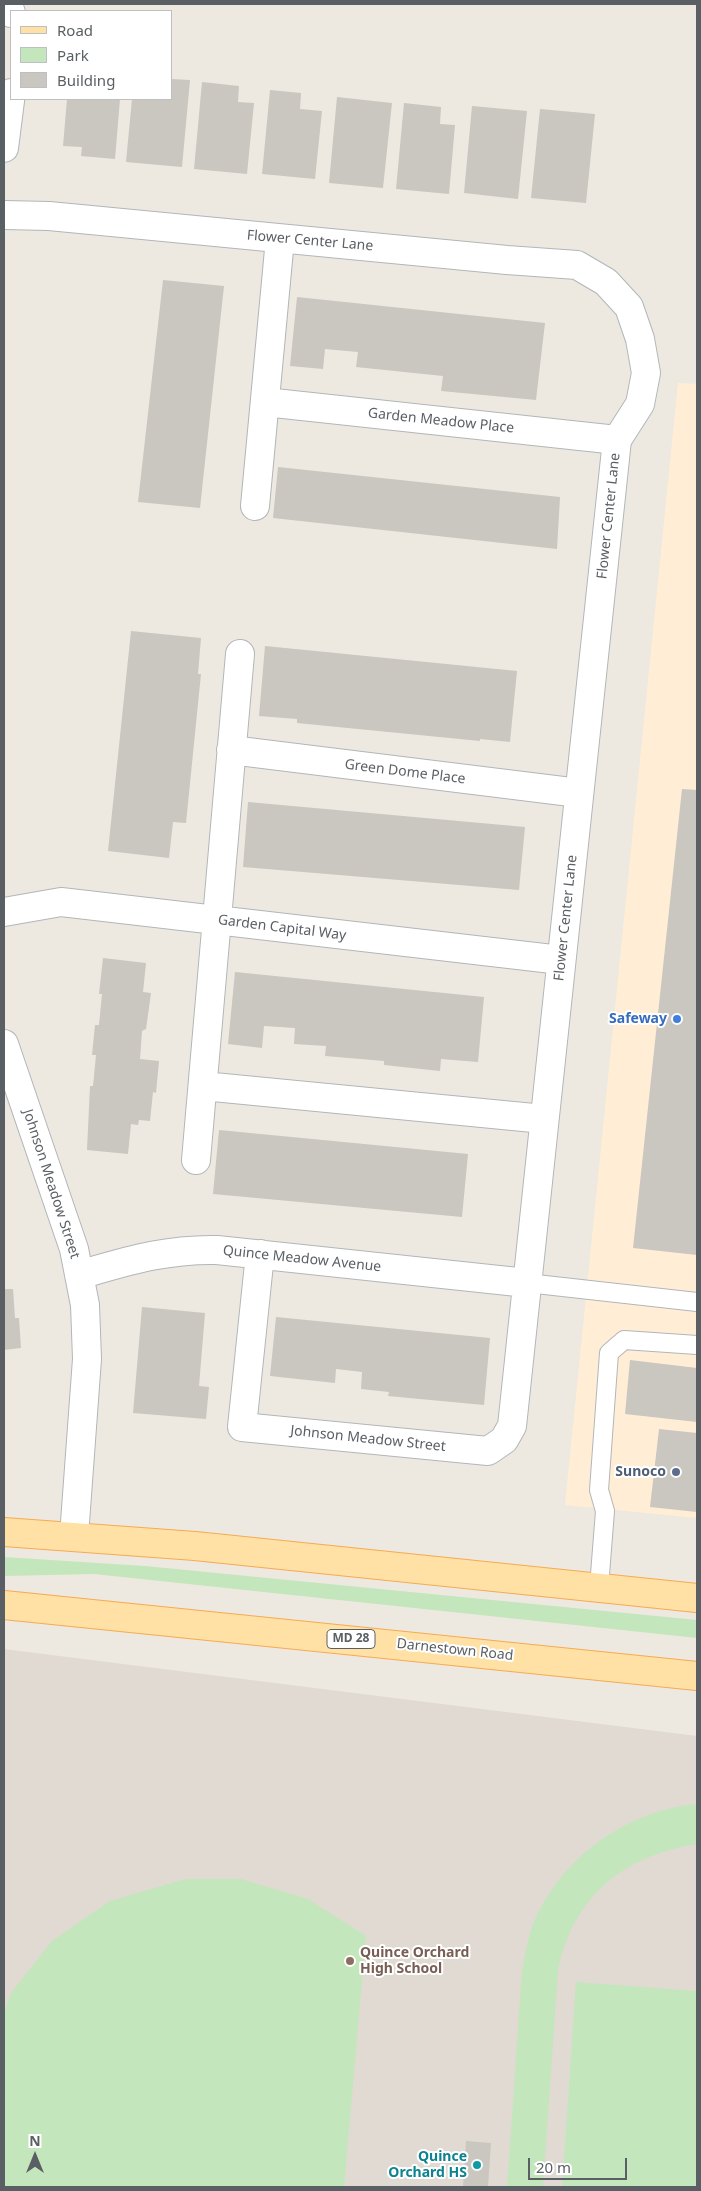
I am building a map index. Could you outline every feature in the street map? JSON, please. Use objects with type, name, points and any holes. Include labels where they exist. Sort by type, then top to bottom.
[{"type":"main road","points":[[4,1532],[195,1546],[697,1598]]},
{"type":"main road","name":"Darnestown Road","points":[[4,1604],[697,1676]]},
{"type":"street","points":[[4,148],[10,100]]},
{"type":"street","name":"Flower Center Lane","points":[[4,215],[49,216],[507,260],[578,264],[606,282],[629,307],[640,339],[646,373],[640,404],[617,440],[527,1283]]},
{"type":"street","points":[[255,506],[280,239]]},
{"type":"street","name":"Garden Meadow Place","points":[[265,402],[617,440]]},
{"type":"street","points":[[196,1160],[240,654]]},
{"type":"street","name":"Green Dome Place","points":[[231,750],[579,793]]},
{"type":"street","name":"Garden Capital Way","points":[[4,912],[60,902],[561,960]]},
{"type":"street","name":"Johnson Meadow Street","points":[[4,1044],[74,1249],[85,1305],[86,1359],[74,1536]]},
{"type":"street","points":[[203,1086],[544,1119]]},
{"type":"street","name":"Quince Meadow Avenue","points":[[79,1275],[146,1255],[184,1249],[260,1254],[527,1283]]},
{"type":"street","name":"Johnson Meadow Street","points":[[260,1254],[242,1427],[488,1451],[504,1440],[512,1426],[527,1283]]},
{"type":"lane","points":[[527,1283],[697,1302]]},
{"type":"lane","points":[[599,1587],[605,1511],[599,1490],[609,1353],[624,1340],[697,1345]]},
{"type":"shaded area","points":[[678,383],[697,384],[697,1518],[565,1505]]},
{"type":"shaded area","name":"Quince Orchard High School","points":[[4,1649],[697,1736],[697,2187],[4,2187]]},
{"type":"green space","points":[[4,1557],[145,1566],[697,1620],[697,1638],[94,1574],[4,1576]]},
{"type":"green space","points":[[697,1804],[697,1844],[647,1858],[625,1869],[606,1883],[590,1900],[576,1920],[558,1970],[543,2187],[507,2187],[522,1970],[528,1940],[539,1911],[552,1889],[567,1870],[585,1852],[605,1837],[649,1815]]},
{"type":"green space","points":[[185,1879],[241,1879],[308,1899],[366,1936],[344,2187],[4,2187],[4,2013],[11,1993],[52,1941],[110,1901]]},
{"type":"green space","points":[[576,1982],[697,1991],[697,2187],[562,2187]]},
{"type":"building","points":[[172,79],[190,80],[182,167],[126,162],[132,100],[172,100]]},
{"type":"building","points":[[202,82],[239,86],[238,102],[254,103],[247,174],[194,169]]},
{"type":"building","points":[[270,90],[301,93],[300,109],[322,111],[315,179],[262,174]]},
{"type":"building","points":[[337,97],[392,103],[383,188],[329,183]]},
{"type":"building","points":[[67,100],[120,100],[115,159],[81,156],[82,147],[63,146]]},
{"type":"building","points":[[404,103],[441,107],[440,124],[455,125],[449,194],[396,189]]},
{"type":"building","points":[[472,106],[527,111],[518,199],[464,193]]},
{"type":"building","points":[[540,109],[595,114],[586,203],[531,198]]},
{"type":"building","points":[[163,280],[224,286],[200,508],[138,502]]},
{"type":"building","points":[[297,297],[545,323],[536,400],[441,391],[443,376],[356,367],[358,352],[325,349],[323,369],[290,366]]},
{"type":"building","points":[[278,467],[560,497],[557,549],[273,518]]},
{"type":"building","points":[[131,631],[201,638],[198,674],[201,674],[186,823],[173,822],[169,858],[108,851]]},
{"type":"building","points":[[265,646],[517,671],[510,742],[480,739],[480,741],[297,723],[297,719],[259,716]]},
{"type":"building","name":"Safeway","points":[[682,789],[697,790],[697,1255],[633,1248]]},
{"type":"building","points":[[248,802],[525,827],[519,890],[243,867]]},
{"type":"building","points":[[103,958],[146,963],[143,992],[151,993],[146,1029],[142,1031],[140,1059],[159,1061],[156,1093],[153,1092],[150,1121],[139,1120],[138,1125],[131,1124],[128,1154],[87,1150],[90,1086],[93,1086],[96,1055],[92,1055],[95,1025],[99,1025],[102,994],[99,994]]},
{"type":"building","points":[[235,972],[484,997],[478,1062],[441,1059],[440,1071],[384,1065],[384,1061],[325,1056],[326,1046],[294,1044],[295,1028],[264,1026],[262,1048],[228,1044]]},
{"type":"building","points":[[219,1130],[468,1154],[462,1217],[213,1194]]},
{"type":"building","points":[[4,1289],[13,1289],[15,1318],[19,1318],[21,1348],[4,1350]]},
{"type":"building","points":[[142,1307],[205,1313],[199,1386],[209,1387],[206,1419],[133,1413]]},
{"type":"building","points":[[276,1317],[490,1338],[484,1405],[388,1396],[389,1392],[361,1389],[362,1372],[336,1369],[335,1383],[270,1376]]},
{"type":"building","points":[[630,1360],[697,1368],[697,1422],[625,1414]]},
{"type":"building","points":[[659,1429],[697,1433],[697,1512],[650,1507]]},
{"type":"building","name":"Quince Orchard HS","points":[[466,2141],[491,2143],[488,2187],[463,2187]]},
{"type":"place","name":"Safeway","points":[[677,1019]]},
{"type":"place","name":"Sunoco","points":[[676,1472]]},
{"type":"place","name":"Quince Orchard High School","points":[[350,1961]]},
{"type":"place","name":"Quince Orchard HS","points":[[477,2165]]}]
